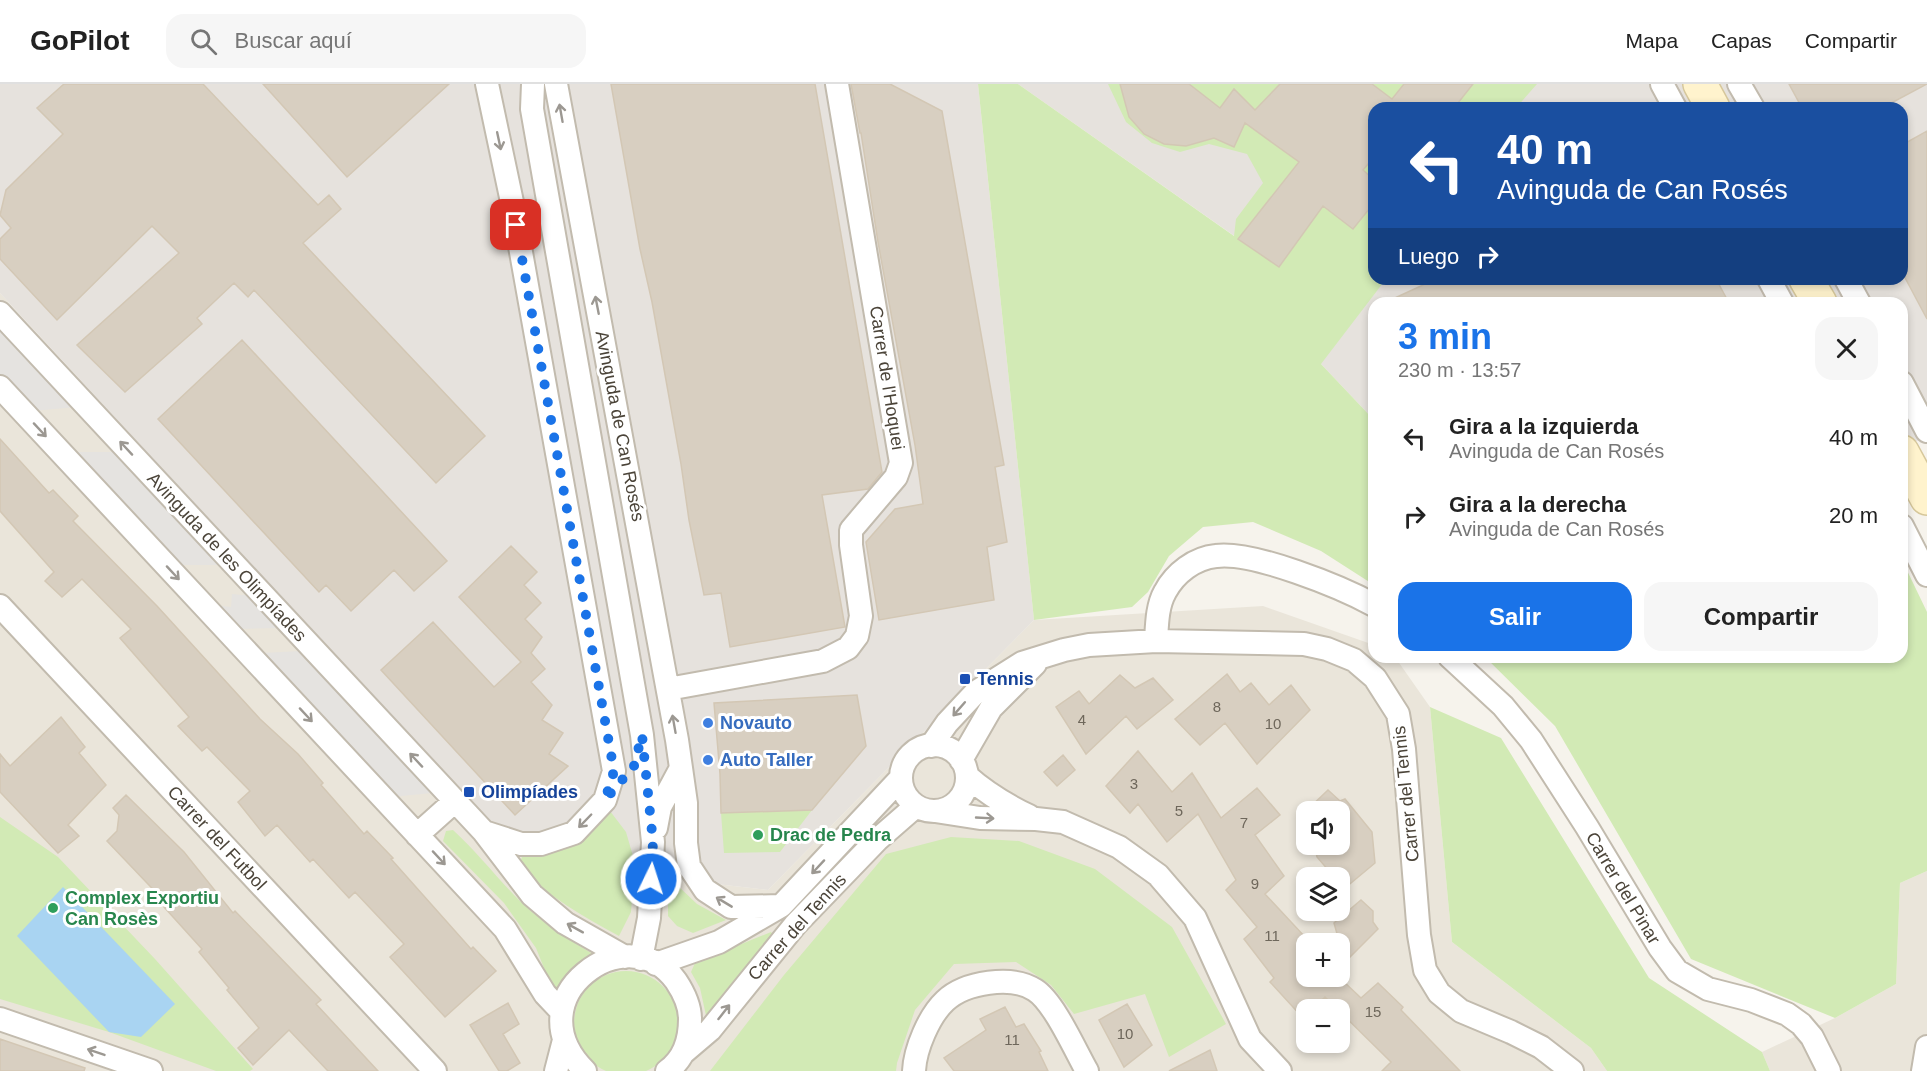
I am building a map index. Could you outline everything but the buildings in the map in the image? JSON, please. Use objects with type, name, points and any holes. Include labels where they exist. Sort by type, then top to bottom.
[{"type":"main road","points":[[1700,84],[1710,102]]},
{"type":"main road","points":[[1908,463],[1927,498]]},
{"type":"street","name":"Avinguda de Can Rosés","points":[[487,84],[512,202],[614,771],[605,800]]},
{"type":"street","name":"Avinguda de Can Rosés","points":[[521,84],[532,109]]},
{"type":"street","name":"Avinguda de Can Rosés","points":[[533,84],[532,109],[642,735],[653,842]]},
{"type":"street","name":"Avinguda de Can Rosés","points":[[556,84],[668,688],[686,803],[686,843],[689,866],[705,890],[731,907],[781,906]]},
{"type":"street","name":"Carrer de l'Hoquei","points":[[668,688],[823,661],[848,648],[857,636],[861,616],[851,530],[896,477],[901,463],[837,84]]},
{"type":"street","points":[[1662,84],[1672,102]]},
{"type":"street","points":[[1739,84],[1750,102]]},
{"type":"street","name":"Avinguda de les Olimpíades","points":[[0,313],[484,832],[532,895],[565,922],[672,976],[684,993],[690,1013],[690,1034],[674,1066]]},
{"type":"street","points":[[0,387],[505,929],[546,994],[562,1012],[564,1040],[574,1060],[585,1071]]},
{"type":"street","points":[[1908,395],[1927,431]]},
{"type":"street","points":[[1908,538],[1927,575]]},
{"type":"street","points":[[1156,641],[1159,611],[1164,592],[1177,576],[1196,562],[1216,556],[1238,556],[1259,561],[1330,585],[1368,602]]},
{"type":"street","name":"Carrer del Futbol","points":[[0,606],[435,1071]]},
{"type":"street","name":"Carrer del Tennis","points":[[562,1012],[567,995],[577,980],[591,968],[607,960],[641,960],[719,942],[781,906],[901,778],[907,760],[922,748],[931,746],[969,697],[1022,663],[1089,645],[1156,641],[1304,644],[1327,649],[1354,660],[1375,678],[1398,714],[1402,737],[1419,935],[1425,970],[1439,993],[1461,1011],[1541,1047],[1572,1071]]},
{"type":"street","name":"Carrer del Tennis","points":[[674,1066],[710,1030],[795,925],[876,840],[926,809],[952,806],[958,800],[966,785],[964,768],[991,708],[1027,674],[1042,656]]},
{"type":"street","name":"Carrer del Pinar","points":[[1456,663],[1503,706],[1531,740],[1660,948],[1677,971],[1708,989],[1751,1000],[1787,1014],[1801,1024],[1812,1037],[1829,1071]]},
{"type":"street","name":"Avinguda de Can Rosés","points":[[484,832],[513,843],[541,844],[574,833],[634,766],[642,735]]},
{"type":"street","points":[[931,746],[948,749],[985,792],[1036,819]]},
{"type":"street","name":"Avinguda de Can Rosés","points":[[641,960],[649,918],[653,842],[660,807],[681,768]]},
{"type":"street","points":[[901,778],[908,799],[926,809],[980,818],[1063,822],[1119,847],[1158,875],[1195,918],[1250,1039],[1280,1071]]},
{"type":"street","points":[[417,835],[455,801]]},
{"type":"street","points":[[914,1071],[914,1062],[921,1041],[945,1001],[969,987],[998,982],[1022,984],[1036,991],[1049,1004],[1087,1071]]},
{"type":"street","points":[[0,1019],[151,1071]]},
{"type":"street","points":[[556,1071],[564,1040]]},
{"type":"street","points":[[1923,1071],[1927,1047]]},
{"type":"shaded area","points":[[0,84],[978,84],[1034,620],[768,890],[526,862],[0,293]]},
{"type":"shaded area","points":[[1018,84],[1927,84],[1927,437],[1908,445],[1908,297],[1368,297],[1368,414],[1304,346],[1307,287]]},
{"type":"shaded area","points":[[0,293],[526,862],[768,890],[1034,620],[1263,606],[1368,643],[1368,663],[1399,663],[1430,707],[1452,942],[1591,1048],[1607,1071],[0,1071]]},
{"type":"shaded area","points":[[0,327],[76,407],[32,411],[0,378]]},
{"type":"shaded area","points":[[73,452],[117,452],[222,565],[177,565]]},
{"type":"shaded area","points":[[232,594],[253,596],[279,628],[236,629],[214,605],[231,607]]},
{"type":"shaded area","points":[[300,651],[432,793],[391,797],[262,653]]},
{"type":"shaded area","points":[[1927,871],[1927,1071],[1770,1071],[1762,1052],[1835,1018],[1896,984],[1900,883]]},
{"type":"green space","points":[[978,84],[1018,84],[1234,236],[1236,219],[1263,183],[1247,154],[1209,144],[1180,152],[1152,143],[1126,122],[1108,84],[1537,84],[1521,102],[1368,102],[1368,285],[1381,285],[1372,297],[1368,297],[1368,303],[1321,364],[1368,414],[1368,581],[1321,551],[1253,522],[1203,527],[1169,556],[1148,592],[1132,607],[1034,620]]},
{"type":"green space","points":[[1908,572],[1927,612],[1927,871],[1900,883],[1896,984],[1835,1018],[1691,959],[1555,726],[1491,663],[1908,663]]},
{"type":"green space","points":[[1430,707],[1501,738],[1649,978],[1762,1052],[1770,1071],[1607,1071],[1591,1048],[1452,942]]},
{"type":"green space","name":"Drac de Pedra","points":[[812,810],[780,852],[724,853],[721,813]]},
{"type":"green space","points":[[610,811],[626,832],[635,863],[631,912],[619,936],[566,905],[542,888],[519,867],[523,853],[561,850],[597,827]]},
{"type":"green space","name":"Complex Exportiu Can Rosès","points":[[0,817],[58,857],[155,959],[253,1069],[250,1071],[216,1071],[109,1032],[0,999]]},
{"type":"green space","points":[[453,830],[514,895],[541,920],[593,954],[558,994],[554,993],[536,948],[504,903],[443,841],[446,831]]},
{"type":"green space","points":[[951,837],[1019,841],[1095,869],[1172,927],[1226,1024],[1169,1057],[1145,994],[1074,1014],[1051,985],[1016,962],[954,964],[915,1010],[896,1071],[710,1071],[784,975],[886,854]]},
{"type":"green space","points":[[668,854],[676,884],[697,904],[726,920],[693,933],[677,926],[668,916]]},
{"type":"green space","points":[[771,932],[775,938],[707,1020],[700,988],[691,972],[695,963]]},
{"type":"green space","points":[[616,972],[636,972],[655,980],[669,994],[677,1013],[677,1033],[669,1052],[663,1060],[643,1072],[609,1072],[597,1066],[583,1052],[575,1033],[575,1013],[583,994],[597,980]]},
{"type":"water","points":[[63,887],[175,1004],[141,1037],[109,1032],[17,936]]},
{"type":"place","name":"Tennis","points":[[965,679]]},
{"type":"place","name":"Novauto","points":[[708,723]]},
{"type":"place","name":"Auto Taller","points":[[708,760]]},
{"type":"place","name":"Olimpíades","points":[[469,792]]},
{"type":"place","name":"Drac de Pedra","points":[[758,835]]},
{"type":"place","name":"Complex Exportiu Can Rosès","points":[[53,908]]},
{"type":"route","points":[[516,225],[614,771],[605,800],[634,766],[642,735],[653,842],[651,879]]}]
